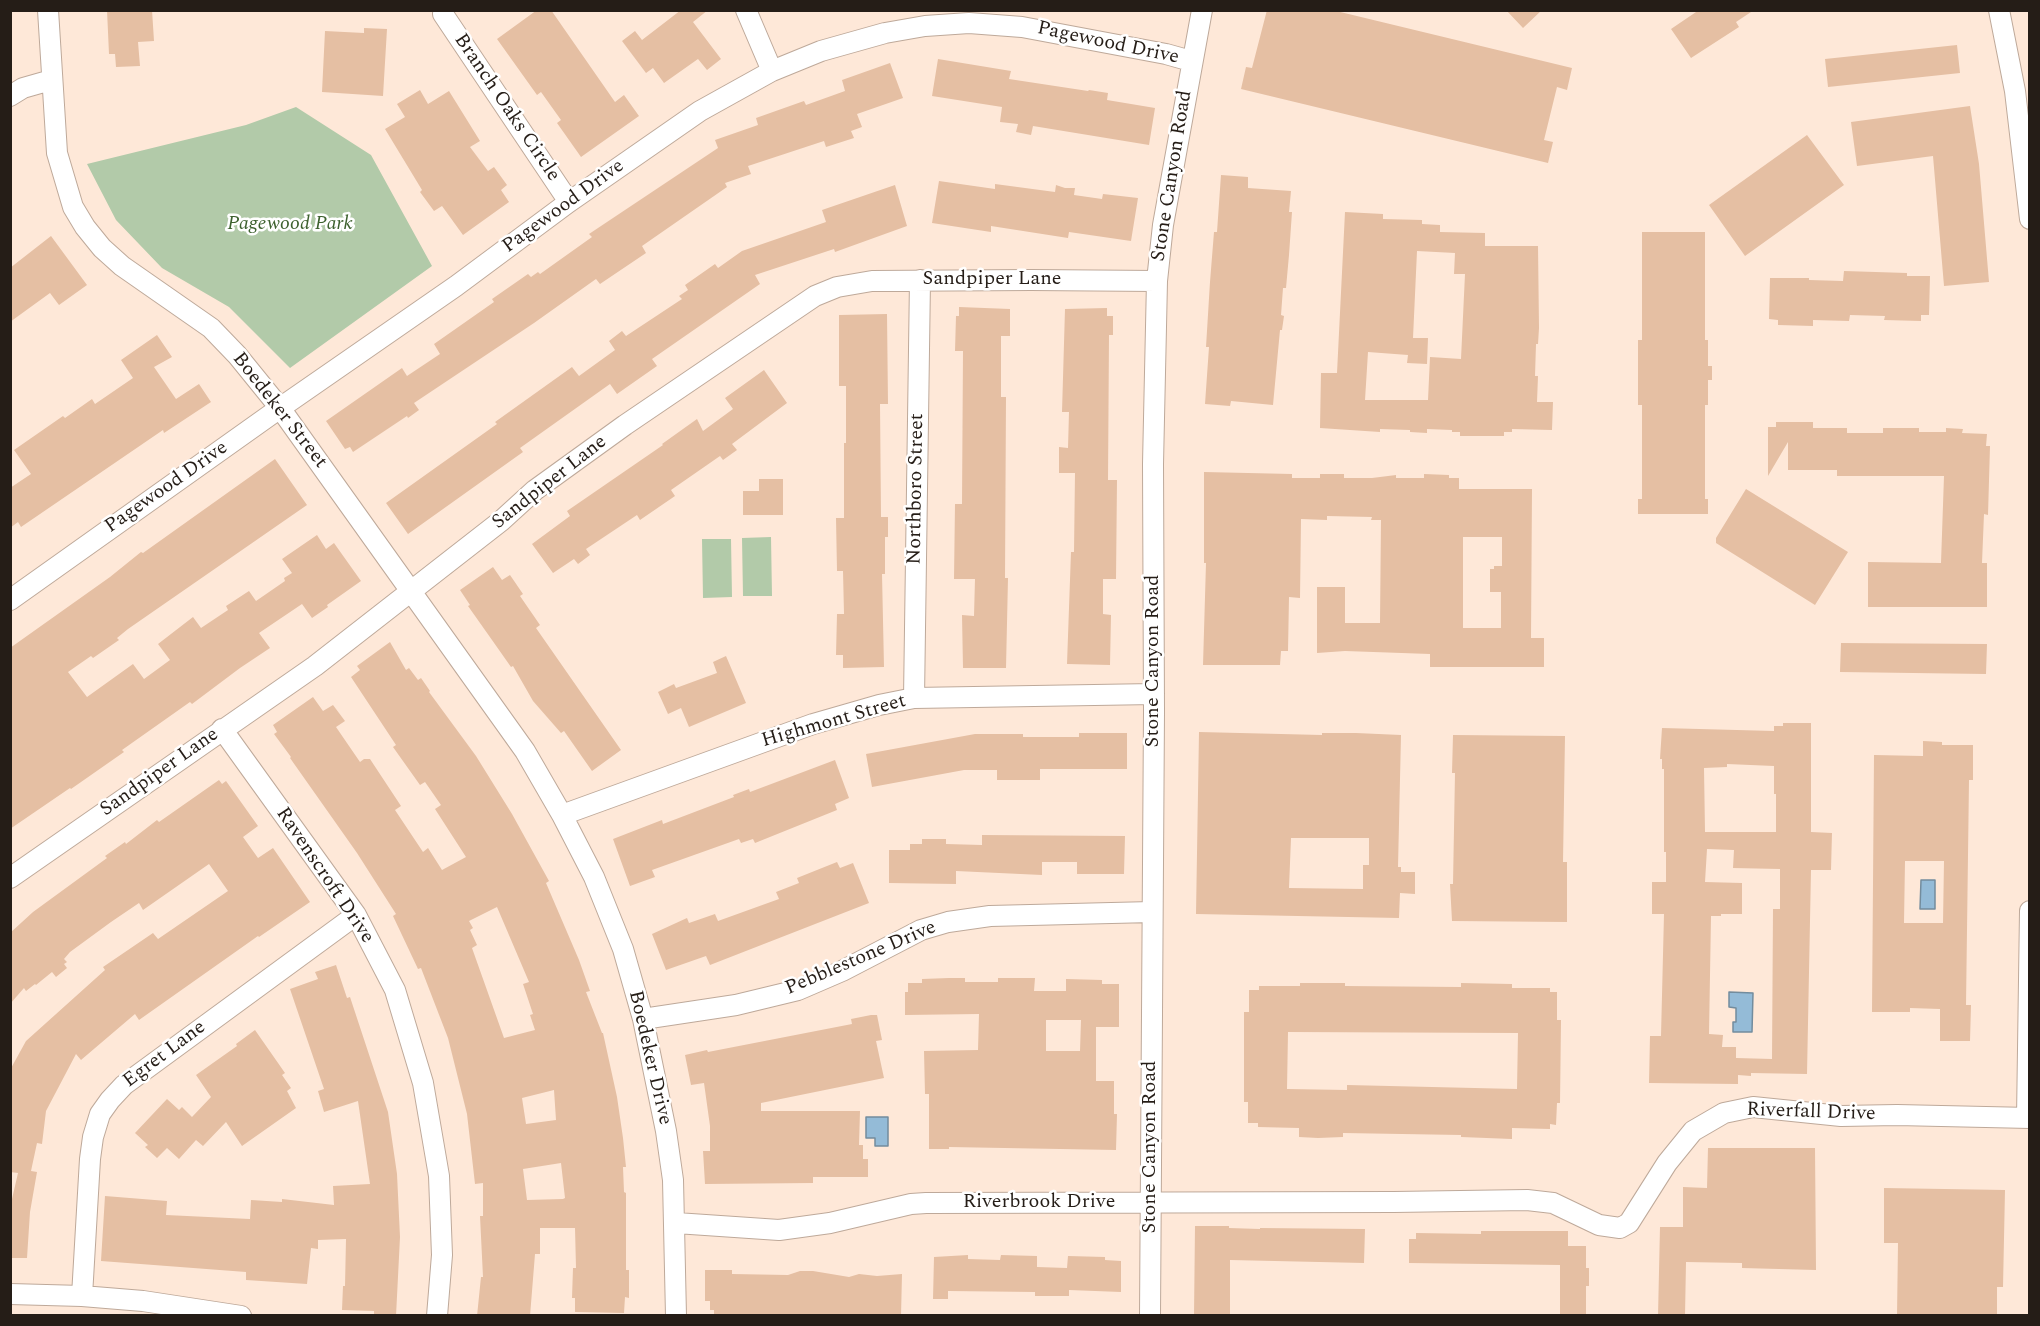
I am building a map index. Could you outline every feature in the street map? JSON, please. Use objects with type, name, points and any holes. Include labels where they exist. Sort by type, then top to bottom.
[{"type":"street","name":"Boedeker Street","points":[[48,10],[57,153],[73,207],[85,227],[102,249],[122,266],[211,328],[237,355],[280,408],[525,751],[562,815]]},
{"type":"street","points":[[746,10],[772,71]]},
{"type":"street","name":"Stone Canyon Road","points":[[1150,1316],[1154,694],[1153,464],[1157,281],[1163,225],[1202,10]]},
{"type":"street","points":[[1999,10],[2015,91],[2030,219]]},
{"type":"street","name":"Branch Oaks Circle","points":[[443,14],[569,202]]},
{"type":"street","name":"Pagewood Drive","points":[[10,600],[700,111],[772,71],[821,51],[885,33],[969,17],[1166,54],[1191,62]]},
{"type":"street","points":[[10,96],[23,88],[51,80]]},
{"type":"street","name":"Northboro Street","points":[[914,698],[920,280]]},
{"type":"street","name":"Sandpiper Lane","points":[[10,878],[315,666],[501,521],[535,490],[625,425],[815,296],[837,287],[872,281],[1157,281]]},
{"type":"street","name":"Highmont Street","points":[[562,815],[813,724],[879,705],[914,698],[1154,694]]},
{"type":"street","name":"Ravenscroft Drive","points":[[222,729],[356,915],[395,990],[423,1083],[439,1176],[442,1255],[437,1316]]},
{"type":"street","name":"Boedeker Drive","points":[[562,815],[594,877],[619,939],[643,1019],[666,1131],[673,1180],[676,1223],[676,1316]]},
{"type":"street","points":[[2028,1118],[2030,911]]},
{"type":"street","name":"Pebblestone Drive","points":[[643,1019],[736,1005],[798,990],[842,971],[921,930],[948,922],[990,916],[1152,912]]},
{"type":"street","name":"Egret Lane","points":[[82,1296],[93,1137],[100,1114],[110,1100],[124,1084],[356,915]]},
{"type":"street","name":"Riverfall Drive","points":[[1583,1216],[1599,1225],[1620,1228],[1626,1226],[1667,1163],[1693,1131],[1724,1113],[1753,1107],[1841,1116],[2028,1118]]},
{"type":"street","name":"Riverbrook Drive","points":[[676,1223],[779,1230],[830,1223],[911,1204],[1527,1200],[1553,1203],[1583,1216]]},
{"type":"street","points":[[10,1294],[144,1301],[241,1316]]},
{"type":"green space","name":"Pagewood Park","points":[[296,107],[371,155],[432,266],[290,368],[229,307],[162,268],[116,220],[87,164],[246,125]]},
{"type":"green space","points":[[771,537],[772,596],[743,596],[742,538]]},
{"type":"green space","points":[[702,539],[731,539],[732,597],[703,598]]},
{"type":"water","points":[[1921,880],[1935,880],[1935,909],[1920,909]]},
{"type":"water","points":[[1729,992],[1753,993],[1752,1032],[1733,1032],[1736,1008],[1729,1007]]},
{"type":"water","points":[[866,1117],[888,1117],[888,1146],[875,1146],[875,1138],[866,1138]]},
{"type":"building","points":[[107,10],[152,10],[154,41],[138,42],[140,66],[116,67],[115,54],[109,54]]},
{"type":"building","points":[[537,10],[551,10],[615,102],[624,95],[639,116],[581,157],[557,123],[561,120],[541,92],[537,95],[497,39]]},
{"type":"building","points":[[681,10],[708,10],[693,22],[721,59],[707,70],[698,59],[664,83],[653,68],[646,73],[622,41],[635,31],[642,40]]},
{"type":"building","points":[[1267,10],[1332,10],[1572,68],[1567,90],[1557,87],[1544,140],[1553,142],[1548,163],[1241,89],[1246,67],[1252,68]]},
{"type":"building","points":[[1506,10],[1542,10],[1523,28]]},
{"type":"building","points":[[1699,10],[1754,10],[1736,22],[1739,27],[1691,58],[1671,29]]},
{"type":"building","points":[[364,28],[387,29],[383,96],[322,92],[325,31],[364,33]]},
{"type":"building","points":[[1957,45],[1960,73],[1828,87],[1825,59]]},
{"type":"building","points":[[938,59],[1011,71],[1009,79],[1108,93],[1107,100],[1155,108],[1149,145],[1033,126],[1031,135],[1016,132],[1018,124],[1000,122],[1002,107],[932,96]]},
{"type":"building","points":[[890,63],[903,98],[857,114],[862,127],[851,131],[854,138],[826,147],[824,141],[748,166],[751,174],[725,183],[727,187],[642,246],[646,253],[600,284],[596,279],[414,403],[419,410],[353,452],[350,447],[345,449],[326,421],[402,368],[407,376],[440,354],[434,344],[494,302],[492,299],[528,274],[531,277],[538,272],[540,274],[592,237],[589,234],[718,148],[715,140],[758,125],[756,118],[804,101],[806,105],[845,91],[842,80]]},
{"type":"building","points":[[420,90],[428,104],[449,91],[480,141],[470,147],[488,171],[494,167],[507,185],[501,190],[509,202],[463,235],[442,206],[434,211],[420,192],[422,190],[385,129],[405,117],[397,104]]},
{"type":"building","points":[[1970,106],[1979,164],[1989,282],[1944,286],[1933,156],[1857,166],[1851,122]]},
{"type":"building","points":[[1807,135],[1844,185],[1745,256],[1709,205]]},
{"type":"building","points":[[1221,175],[1248,177],[1248,188],[1291,191],[1289,255],[1281,315],[1284,316],[1282,330],[1280,330],[1273,405],[1231,401],[1230,406],[1205,404],[1210,282],[1214,232],[1217,232]]},
{"type":"building","points":[[939,181],[995,189],[995,184],[1055,192],[1056,185],[1075,188],[1074,195],[1102,199],[1103,194],[1138,198],[1131,241],[1069,232],[1068,238],[991,226],[991,232],[932,223]]},
{"type":"building","points":[[895,185],[907,226],[835,252],[834,249],[755,275],[760,284],[652,359],[657,366],[617,394],[610,384],[520,448],[523,452],[408,534],[386,503],[572,367],[579,376],[615,350],[609,341],[622,331],[626,336],[682,299],[679,296],[688,290],[685,285],[715,264],[718,268],[742,251],[826,222],[822,210]]},
{"type":"building","points":[[1345,212],[1383,214],[1383,219],[1422,220],[1422,224],[1440,225],[1440,232],[1485,233],[1485,246],[1538,246],[1539,328],[1535,376],[1538,376],[1537,402],[1553,402],[1552,430],[1512,429],[1512,432],[1504,432],[1504,436],[1460,436],[1460,432],[1452,432],[1452,430],[1427,429],[1427,433],[1410,432],[1410,430],[1380,429],[1380,432],[1320,428],[1321,373],[1337,373]],"holes":[[[1417,251],[1455,253],[1454,274],[1465,274],[1461,359],[1430,357],[1428,400],[1365,400],[1368,352],[1408,355],[1407,363],[1427,364],[1428,338],[1413,338]]]},
{"type":"building","points":[[1642,232],[1705,232],[1705,340],[1708,340],[1708,366],[1712,366],[1712,380],[1708,380],[1708,405],[1705,405],[1705,499],[1708,499],[1708,514],[1638,514],[1638,499],[1642,499],[1642,405],[1638,405],[1638,340],[1642,340]]},
{"type":"building","points":[[51,236],[87,285],[59,305],[50,293],[10,322],[10,268]]},
{"type":"building","points":[[1844,271],[1930,276],[1929,315],[1921,315],[1921,321],[1884,320],[1885,316],[1850,315],[1849,321],[1813,320],[1813,326],[1778,325],[1778,320],[1769,319],[1770,278],[1843,281]]},
{"type":"building","points":[[959,307],[1010,309],[1010,336],[1001,336],[1001,397],[1006,397],[1005,578],[1008,578],[1006,668],[963,668],[962,615],[974,616],[975,579],[954,579],[955,504],[962,504],[963,351],[955,351],[956,316],[959,316]]},
{"type":"building","points":[[1107,308],[1107,316],[1113,316],[1113,335],[1109,335],[1108,480],[1117,480],[1116,579],[1103,579],[1103,614],[1111,615],[1110,665],[1067,664],[1071,552],[1074,552],[1075,473],[1059,473],[1059,447],[1068,448],[1069,412],[1062,412],[1065,309]]},
{"type":"building","points":[[887,314],[888,404],[880,404],[881,517],[888,517],[888,537],[885,537],[885,574],[882,574],[884,667],[843,668],[843,655],[836,655],[837,614],[844,614],[843,571],[837,571],[836,518],[844,518],[844,443],[846,443],[846,386],[839,386],[839,315]]},
{"type":"building","points":[[157,335],[172,357],[154,367],[176,399],[199,384],[211,402],[164,433],[163,430],[21,527],[18,522],[10,528],[10,488],[31,474],[14,450],[63,416],[65,418],[92,399],[95,404],[133,378],[121,360]]},
{"type":"building","points":[[764,370],[787,403],[732,444],[737,450],[723,460],[720,456],[671,490],[675,496],[640,520],[637,515],[586,549],[590,555],[578,564],[574,559],[553,573],[532,544],[570,516],[567,511],[697,419],[703,431],[733,409],[725,398]]},
{"type":"building","points":[[1776,422],[1813,422],[1813,428],[1847,428],[1847,433],[1883,433],[1883,428],[1919,428],[1919,432],[1946,432],[1946,428],[1963,429],[1962,433],[1987,434],[1986,446],[1990,446],[1988,515],[1984,514],[1982,563],[1987,563],[1987,607],[1868,607],[1868,562],[1941,563],[1944,476],[1837,476],[1837,470],[1788,470],[1788,442],[1768,476],[1768,427],[1776,427]]},
{"type":"building","points":[[275,459],[307,505],[128,629],[117,638],[119,640],[68,672],[87,697],[133,664],[144,679],[170,660],[158,644],[193,617],[201,628],[228,610],[226,606],[249,591],[256,601],[285,581],[284,578],[292,573],[282,559],[317,535],[326,549],[334,543],[361,581],[312,618],[302,604],[259,633],[270,648],[192,704],[190,702],[122,750],[124,752],[71,789],[10,829],[10,648],[110,577],[141,552],[143,553]]},
{"type":"building","points":[[1204,472],[1292,474],[1292,478],[1320,478],[1320,474],[1344,474],[1344,478],[1396,475],[1396,478],[1424,478],[1424,474],[1449,475],[1449,478],[1459,478],[1459,489],[1532,489],[1531,638],[1544,638],[1544,667],[1430,667],[1430,654],[1345,651],[1317,653],[1317,587],[1345,587],[1345,623],[1380,623],[1381,520],[1371,520],[1372,517],[1327,516],[1327,520],[1301,519],[1300,598],[1289,597],[1288,651],[1281,651],[1280,665],[1203,665],[1206,563],[1204,563]],"holes":[[[1463,537],[1502,537],[1502,566],[1494,566],[1494,569],[1490,569],[1490,592],[1501,592],[1501,628],[1463,628]]]},
{"type":"building","points":[[759,479],[783,479],[783,515],[743,515],[743,491],[759,491]]},
{"type":"building","points":[[1746,489],[1848,552],[1815,605],[1716,543],[1716,538]]},
{"type":"building","points":[[493,567],[502,580],[510,575],[523,594],[520,596],[540,625],[536,628],[621,750],[592,771],[564,731],[561,733],[533,701],[513,666],[511,667],[468,606],[470,605],[460,590]]},
{"type":"building","points":[[390,642],[406,670],[409,668],[418,680],[421,678],[476,756],[512,814],[549,881],[546,883],[590,991],[586,992],[603,1033],[617,1097],[626,1167],[623,1167],[624,1192],[626,1193],[626,1270],[629,1270],[629,1298],[625,1297],[624,1313],[575,1312],[575,1298],[572,1298],[573,1268],[576,1268],[575,1228],[540,1228],[540,1254],[535,1254],[530,1316],[477,1316],[481,1277],[483,1277],[480,1216],[483,1216],[483,1183],[475,1184],[467,1114],[448,1038],[421,968],[418,969],[393,916],[396,914],[357,853],[274,734],[277,732],[273,725],[313,697],[323,711],[333,705],[345,721],[336,727],[360,762],[370,759],[401,806],[395,810],[423,852],[428,848],[442,870],[466,857],[435,809],[441,805],[425,782],[420,785],[393,747],[396,745],[351,677],[360,670],[357,666]],"holes":[[[497,907],[529,982],[523,984],[533,1014],[530,1015],[535,1030],[504,1038],[472,948],[477,945],[470,930],[473,928],[469,921]],[[554,1090],[556,1120],[526,1124],[522,1098]],[[561,1163],[565,1198],[527,1200],[523,1169]]]},
{"type":"building","points":[[1841,643],[1987,644],[1986,674],[1840,672]]},
{"type":"building","points":[[726,656],[746,703],[689,727],[681,708],[668,714],[658,692],[674,684],[676,688],[717,673],[713,662]]},
{"type":"building","points":[[1783,723],[1811,723],[1811,832],[1832,833],[1831,870],[1811,870],[1807,1074],[1751,1073],[1751,1076],[1738,1075],[1738,1084],[1649,1083],[1650,1036],[1661,1036],[1664,914],[1652,914],[1652,882],[1666,882],[1664,769],[1662,769],[1662,759],[1660,759],[1662,728],[1774,731],[1774,726],[1783,726]],"holes":[[[1727,764],[1774,766],[1776,832],[1705,832],[1704,768],[1727,767]],[[1707,849],[1734,850],[1733,868],[1780,869],[1780,909],[1773,909],[1772,1059],[1736,1058],[1736,1047],[1722,1047],[1723,1035],[1709,1034],[1711,916],[1742,914],[1742,883],[1705,882]]]},
{"type":"building","points":[[1199,732],[1401,735],[1398,867],[1401,867],[1401,872],[1415,872],[1415,894],[1400,893],[1399,918],[1196,914]],"holes":[[[1291,838],[1369,838],[1369,865],[1363,865],[1363,889],[1289,888]]]},
{"type":"building","points":[[1079,733],[1127,733],[1127,769],[1040,769],[1040,780],[997,780],[997,770],[964,770],[872,787],[866,754],[975,734],[1079,737]]},
{"type":"building","points":[[1453,735],[1565,736],[1563,862],[1567,862],[1567,922],[1452,921],[1450,884],[1453,884],[1455,773],[1452,773]]},
{"type":"building","points":[[1923,741],[1942,742],[1942,745],[1973,745],[1973,780],[1969,780],[1966,1005],[1971,1005],[1970,1041],[1940,1041],[1940,1009],[1910,1008],[1910,1012],[1872,1012],[1874,755],[1923,756]],"holes":[[[1905,861],[1944,861],[1943,923],[1904,923]]]},
{"type":"building","points":[[835,760],[849,798],[835,804],[837,810],[755,843],[753,839],[741,843],[739,839],[652,870],[655,877],[630,886],[613,839],[662,820],[663,824],[749,789],[750,792]]},
{"type":"building","points":[[219,780],[222,784],[226,781],[258,826],[243,837],[258,858],[273,848],[310,902],[139,1020],[135,1014],[81,1060],[76,1054],[46,1111],[42,1144],[37,1143],[31,1171],[37,1172],[30,1212],[27,1258],[10,1258],[10,1199],[12,1199],[18,1173],[10,1172],[10,1070],[26,1041],[105,970],[103,967],[153,933],[158,939],[228,891],[209,864],[143,910],[139,903],[111,922],[70,952],[64,959],[67,962],[64,964],[67,968],[56,977],[52,972],[26,991],[24,988],[10,1004],[10,933],[33,912],[107,858],[105,856]]},
{"type":"building","points":[[982,835],[1125,836],[1124,874],[1077,874],[1077,862],[1042,862],[1042,875],[956,871],[956,884],[889,883],[889,850],[910,850],[910,844],[922,844],[922,839],[946,839],[946,844],[982,845]]},
{"type":"building","points":[[837,862],[840,868],[853,863],[869,903],[710,965],[706,956],[666,970],[652,934],[687,918],[689,923],[715,914],[718,921],[779,899],[776,892],[799,883],[797,878]]},
{"type":"building","points":[[336,965],[347,998],[350,997],[388,1112],[397,1174],[400,1237],[396,1316],[374,1316],[374,1311],[342,1310],[346,1239],[318,1240],[318,1249],[311,1248],[307,1284],[246,1280],[246,1272],[101,1261],[105,1196],[167,1201],[166,1215],[250,1219],[251,1200],[282,1202],[282,1199],[334,1205],[333,1186],[370,1184],[358,1101],[324,1112],[318,1091],[324,1089],[290,989],[318,979],[315,972]]},
{"type":"building","points":[[965,978],[965,982],[998,982],[998,978],[1035,978],[1034,991],[1066,991],[1066,979],[1102,980],[1102,984],[1119,984],[1119,1027],[1096,1027],[1096,1081],[1114,1081],[1114,1114],[1117,1114],[1116,1150],[949,1147],[949,1149],[929,1149],[929,1094],[925,1094],[924,1051],[978,1050],[979,1014],[905,1015],[905,992],[908,992],[908,983],[922,983],[922,979]],"holes":[[[1046,1020],[1081,1020],[1080,1051],[1046,1051]]]},
{"type":"building","points":[[1300,983],[1345,983],[1345,986],[1461,987],[1461,983],[1512,984],[1512,988],[1550,988],[1550,992],[1557,992],[1557,1020],[1561,1020],[1560,1103],[1557,1103],[1556,1125],[1550,1124],[1550,1129],[1512,1128],[1512,1139],[1461,1137],[1461,1135],[1343,1133],[1343,1137],[1318,1138],[1299,1137],[1299,1128],[1258,1127],[1258,1123],[1248,1123],[1248,1102],[1244,1102],[1244,1012],[1249,1012],[1249,990],[1259,990],[1259,986],[1300,986]],"holes":[[[1288,1032],[1518,1033],[1517,1089],[1347,1085],[1347,1090],[1287,1089]]]},
{"type":"building","points":[[877,1015],[882,1040],[876,1041],[884,1078],[761,1103],[761,1111],[860,1111],[859,1145],[863,1145],[863,1159],[868,1159],[868,1177],[813,1177],[813,1183],[705,1184],[703,1151],[710,1151],[710,1126],[704,1083],[691,1085],[685,1055],[852,1024],[851,1019]]},
{"type":"building","points":[[255,1030],[285,1073],[282,1075],[291,1088],[287,1091],[296,1108],[242,1146],[226,1122],[203,1146],[196,1140],[179,1159],[167,1148],[157,1158],[145,1147],[148,1145],[135,1133],[167,1099],[179,1110],[182,1107],[192,1117],[211,1097],[196,1075],[237,1046],[236,1044]]},
{"type":"building","points":[[1708,1148],[1815,1148],[1816,1270],[1742,1268],[1742,1263],[1686,1262],[1685,1316],[1658,1316],[1660,1227],[1683,1227],[1683,1187],[1707,1188]]},
{"type":"building","points":[[1884,1188],[2005,1190],[2003,1287],[1997,1287],[1997,1316],[1897,1316],[1898,1243],[1884,1243]]},
{"type":"building","points":[[1195,1226],[1260,1229],[1365,1229],[1364,1263],[1230,1260],[1230,1316],[1194,1316]]},
{"type":"building","points":[[1481,1231],[1568,1231],[1568,1246],[1586,1246],[1589,1286],[1586,1286],[1586,1316],[1560,1316],[1560,1265],[1409,1263],[1409,1239],[1416,1239],[1416,1233],[1481,1234]]},
{"type":"building","points":[[968,1255],[968,1259],[1000,1260],[1001,1255],[1037,1256],[1037,1267],[1067,1268],[1068,1256],[1105,1257],[1105,1260],[1121,1261],[1121,1292],[1069,1290],[1069,1296],[1035,1296],[1035,1292],[948,1291],[948,1299],[933,1299],[934,1257]]},
{"type":"building","points":[[705,1270],[732,1270],[732,1274],[788,1275],[800,1271],[813,1271],[849,1277],[859,1274],[877,1276],[902,1274],[901,1316],[714,1316],[714,1310],[710,1310],[710,1301],[705,1301]]}]
